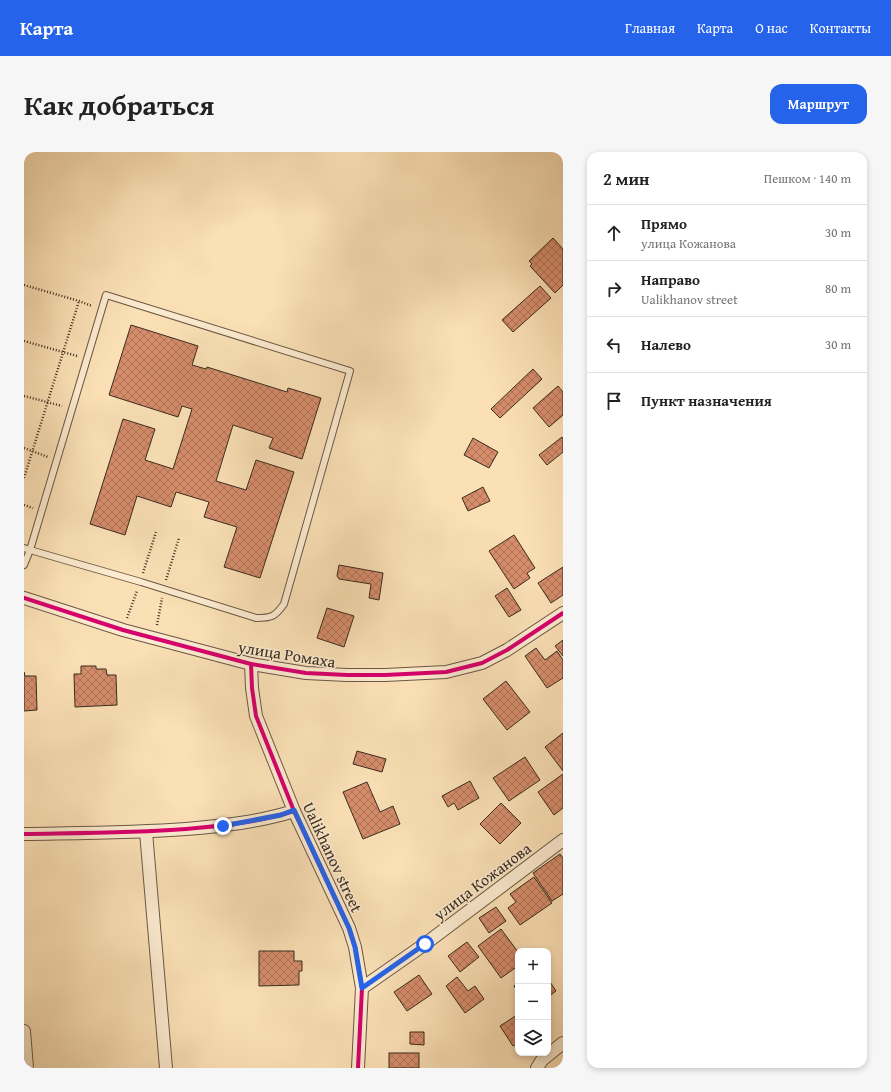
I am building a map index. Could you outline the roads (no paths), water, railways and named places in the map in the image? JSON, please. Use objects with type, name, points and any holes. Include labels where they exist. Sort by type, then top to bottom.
[{"type":"street","name":"улица Ромаха","points":[[24,598],[122,630],[251,664],[306,673],[347,675],[446,672],[482,663],[507,650],[563,613]]},
{"type":"street","name":"Ualikhanov street","points":[[251,664],[252,688],[256,716],[294,810],[349,928],[355,947],[362,988],[358,1068]]},
{"type":"street","points":[[24,834],[146,832],[223,826],[281,815],[294,810]]},
{"type":"street","points":[[146,832],[166,1068]]},
{"type":"street","name":"улица Кожанова","points":[[362,988],[425,944],[563,840]]},
{"type":"street","points":[[24,1031],[27,1068]]},
{"type":"street","points":[[537,1068],[542,1060],[563,1043]]},
{"type":"lane","points":[[24,565],[27,549],[57,460],[106,296],[350,371],[284,604],[274,616],[267,618],[256,618],[164,589],[27,549]]}]
